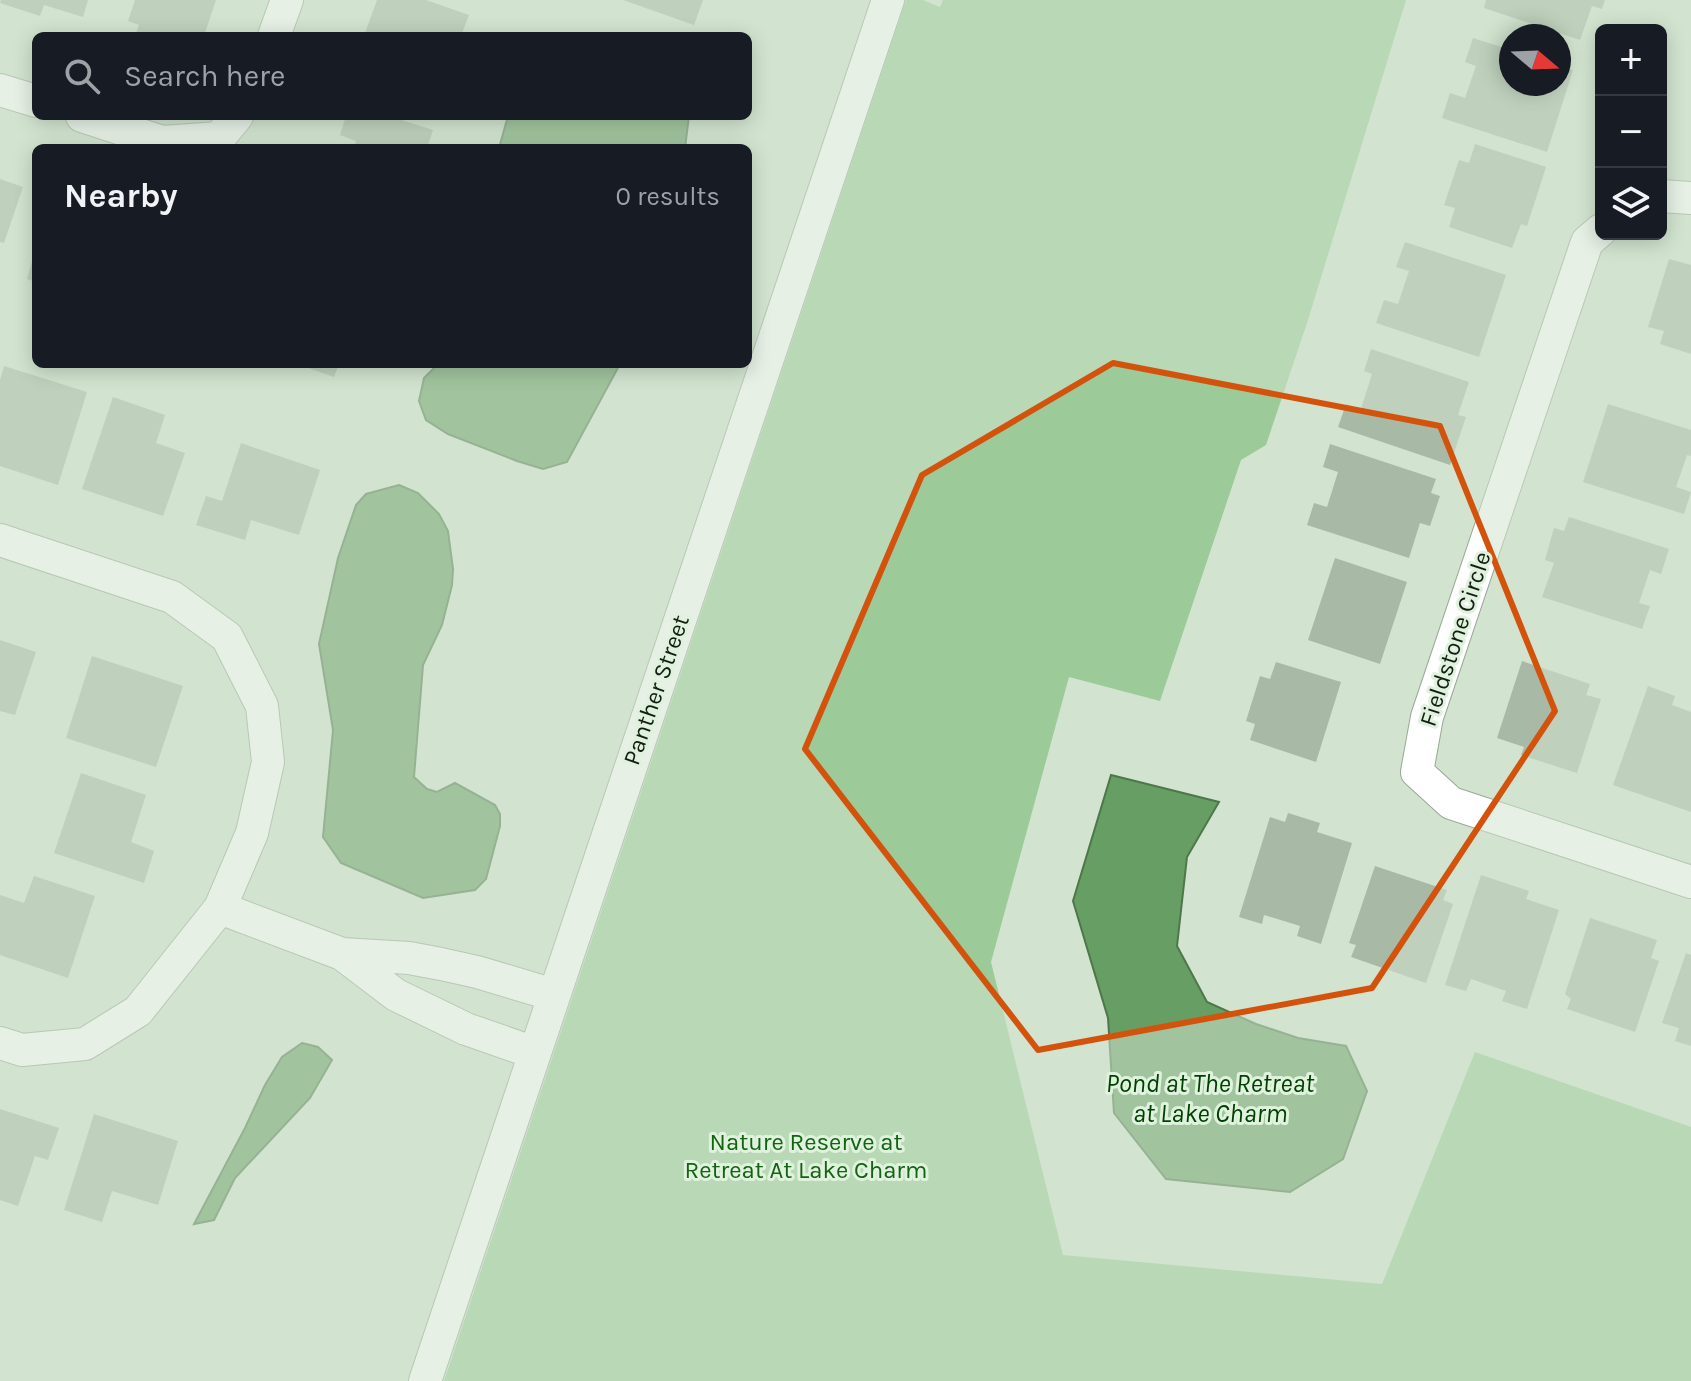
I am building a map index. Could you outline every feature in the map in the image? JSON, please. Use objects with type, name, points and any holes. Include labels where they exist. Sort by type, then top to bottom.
[{"type":"street","points":[[275,32],[287,0]]},
{"type":"street","name":"Panther Street","points":[[425,1381],[888,0]]},
{"type":"street","points":[[0,90],[32,100]]},
{"type":"street","points":[[94,120],[162,142],[219,138],[234,120]]},
{"type":"street","points":[[1667,196],[1691,198]]},
{"type":"street","name":"Fieldstone Circle","points":[[1595,235],[1587,242],[1427,717],[1417,772],[1451,803],[1691,882]]},
{"type":"street","points":[[0,540],[172,597],[227,637],[262,706],[268,762],[252,833],[220,908],[138,1011],[85,1044],[22,1050],[0,1043]]},
{"type":"street","points":[[220,908],[342,954],[396,995],[466,1029],[535,1053]]},
{"type":"street","points":[[342,954],[409,958],[441,964],[554,995]]},
{"type":"street","points":[[425,1009],[441,964]]},
{"type":"highlighted area","points":[[1113,363],[1440,426],[1555,711],[1372,988],[1038,1050],[805,749],[922,475]]},
{"type":"green space","name":"Nature Reserve at Retreat At Lake Charm","points":[[906,0],[923,0],[940,7],[943,0],[1406,0],[1308,320],[1266,445],[1241,460],[1160,701],[1069,677],[991,962],[1063,1255],[1382,1284],[1475,1052],[1691,1127],[1691,1381],[444,1381]]},
{"type":"water","points":[[507,120],[688,120],[686,144],[500,144]]},
{"type":"water","points":[[434,368],[618,368],[567,462],[543,469],[448,434],[426,420],[419,401],[424,378]]},
{"type":"water","points":[[399,485],[418,493],[439,514],[448,531],[453,569],[442,625],[423,665],[414,777],[427,789],[437,792],[455,783],[495,805],[500,814],[500,826],[486,879],[475,890],[423,898],[341,863],[323,837],[333,730],[319,644],[338,558],[356,505],[366,494]]},
{"type":"water","name":"Pond at The Retreat at Lake Charm","points":[[1111,775],[1219,802],[1187,857],[1177,946],[1207,1002],[1256,1024],[1298,1038],[1346,1046],[1367,1091],[1343,1159],[1290,1192],[1166,1179],[1114,1113],[1108,1018],[1073,901]]},
{"type":"water","points":[[302,1043],[318,1047],[332,1060],[310,1098],[235,1178],[214,1220],[194,1224],[265,1085],[282,1057]]},
{"type":"building","points":[[1,0],[88,0],[83,17],[44,5],[40,16],[0,3]]},
{"type":"building","points":[[135,0],[216,0],[205,32],[136,32],[139,25],[128,21]]},
{"type":"building","points":[[377,0],[426,0],[469,15],[463,32],[365,32]]},
{"type":"building","points":[[623,0],[703,0],[694,25]]},
{"type":"building","points":[[1486,0],[1605,0],[1602,9],[1592,6],[1580,40],[1571,37],[1571,24],[1532,24],[1484,8]]},
{"type":"building","points":[[1473,38],[1499,46],[1499,96],[1565,96],[1547,152],[1442,118],[1450,93],[1465,98],[1476,66],[1465,62]]},
{"type":"building","points":[[345,120],[402,120],[433,130],[428,144],[355,144],[356,141],[340,135]]},
{"type":"building","points":[[1475,144],[1546,167],[1527,226],[1521,224],[1512,248],[1449,227],[1455,208],[1444,205],[1459,160],[1469,163]]},
{"type":"building","points":[[0,179],[23,187],[4,243],[0,242]]},
{"type":"building","points":[[1405,242],[1506,275],[1479,357],[1376,323],[1384,300],[1398,304],[1409,271],[1396,267]]},
{"type":"building","points":[[1669,259],[1691,265],[1691,354],[1660,344],[1664,331],[1648,327]]},
{"type":"building","points":[[32,262],[32,281],[27,279]]},
{"type":"building","points":[[1371,349],[1469,382],[1458,415],[1466,417],[1450,465],[1338,427],[1346,404],[1361,409],[1372,374],[1364,371]]},
{"type":"building","points":[[4,366],[87,392],[58,485],[0,466],[0,380]]},
{"type":"building","points":[[308,368],[337,368],[334,377]]},
{"type":"building","points":[[113,397],[165,415],[156,443],[185,453],[163,516],[82,489]]},
{"type":"building","points":[[1608,404],[1691,430],[1691,456],[1687,455],[1676,487],[1691,492],[1684,514],[1583,482]]},
{"type":"building","points":[[241,443],[320,470],[299,535],[251,520],[245,540],[196,525],[206,496],[222,501]]},
{"type":"building","points":[[1330,444],[1436,479],[1431,493],[1440,496],[1430,526],[1420,523],[1409,558],[1307,525],[1314,503],[1327,507],[1338,472],[1323,467]]},
{"type":"building","points":[[1569,517],[1669,549],[1661,574],[1650,570],[1639,603],[1650,606],[1642,629],[1542,597],[1554,563],[1545,560],[1554,528],[1564,531]]},
{"type":"building","points":[[1335,558],[1407,582],[1380,664],[1308,640]]},
{"type":"building","points":[[0,640],[36,652],[15,715],[0,711]]},
{"type":"building","points":[[92,656],[183,686],[156,767],[66,738]]},
{"type":"building","points":[[1522,661],[1590,684],[1586,695],[1601,699],[1577,773],[1521,755],[1524,747],[1497,738]]},
{"type":"building","points":[[1276,662],[1341,682],[1316,762],[1250,740],[1255,724],[1246,721],[1260,676],[1270,679]]},
{"type":"building","points":[[1648,686],[1675,696],[1672,705],[1691,712],[1691,812],[1613,785]]},
{"type":"building","points":[[81,773],[146,795],[131,842],[154,851],[144,883],[54,853]]},
{"type":"building","points":[[1288,813],[1320,823],[1317,832],[1352,843],[1321,944],[1297,936],[1300,926],[1264,915],[1262,924],[1239,917],[1270,817],[1285,822]]},
{"type":"building","points":[[1375,866],[1447,890],[1443,900],[1453,904],[1426,983],[1351,957],[1356,945],[1349,943]]},
{"type":"building","points":[[1481,875],[1529,891],[1526,899],[1559,910],[1527,1009],[1502,1001],[1506,991],[1471,979],[1466,991],[1445,985]]},
{"type":"building","points":[[34,876],[95,896],[68,978],[0,955],[0,895],[24,903]]},
{"type":"building","points":[[1590,918],[1657,940],[1651,958],[1659,961],[1635,1032],[1567,1009],[1571,999],[1565,994]]},
{"type":"building","points":[[1686,953],[1691,955],[1691,1046],[1675,1041],[1679,1028],[1662,1023]]},
{"type":"building","points":[[0,1109],[59,1128],[48,1160],[35,1156],[18,1206],[0,1200]]},
{"type":"building","points":[[94,1114],[178,1141],[158,1205],[112,1191],[102,1222],[64,1210]]}]
